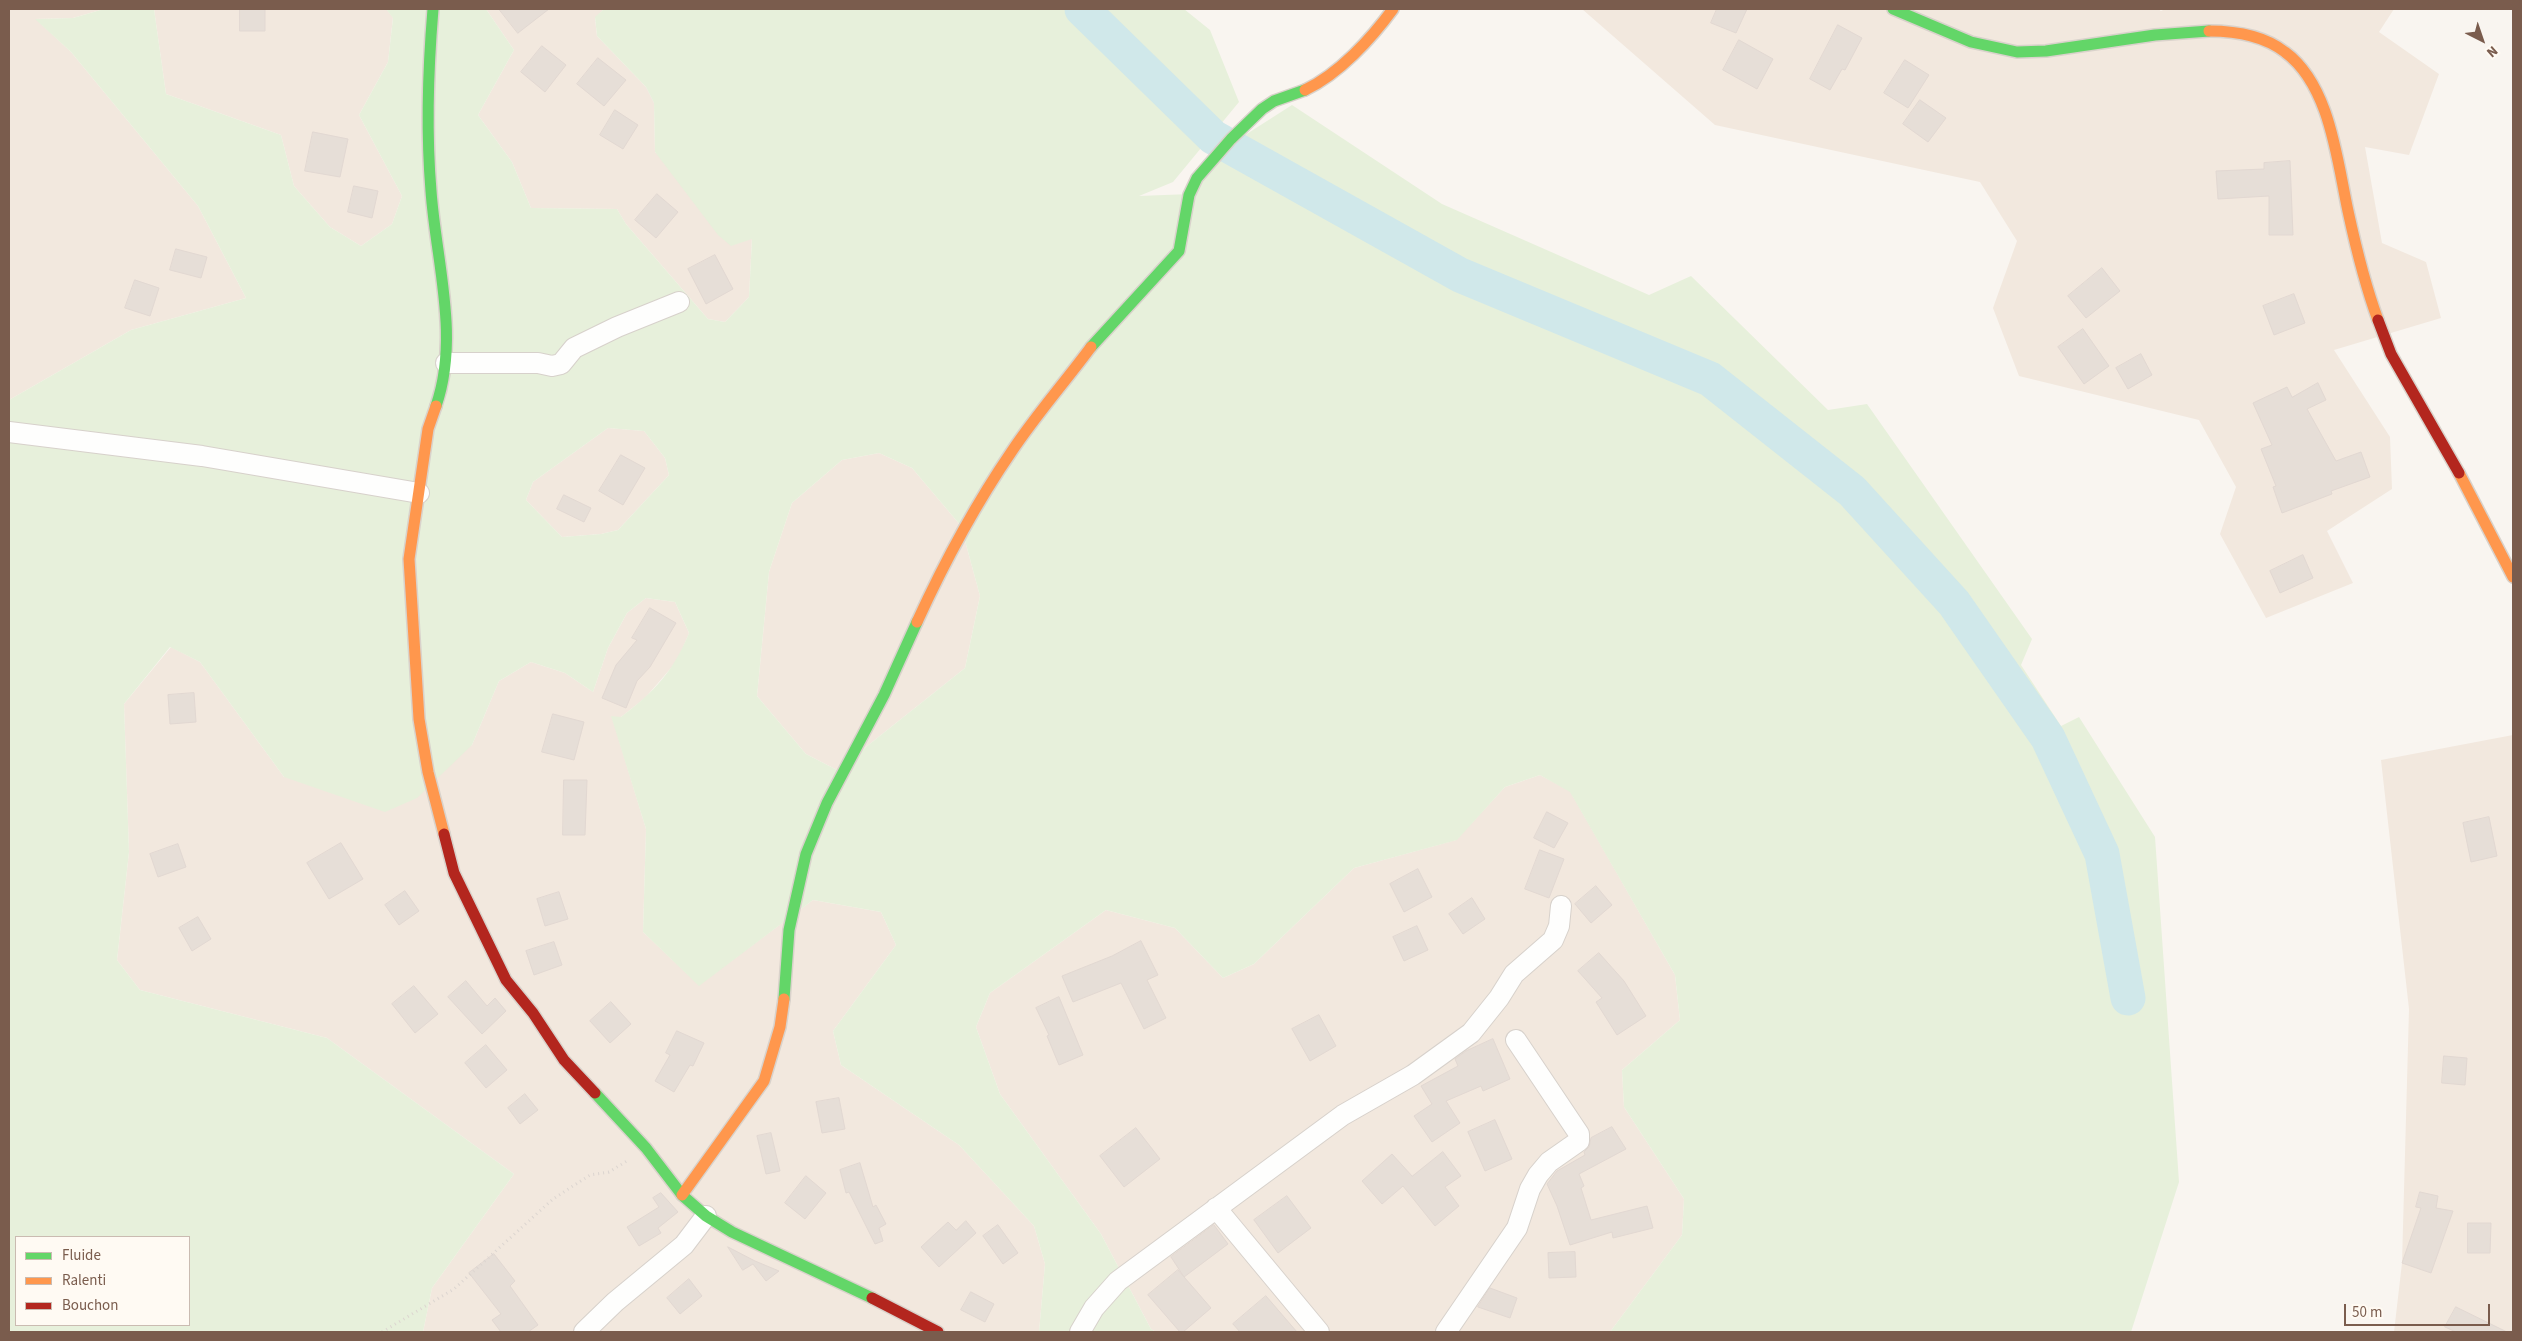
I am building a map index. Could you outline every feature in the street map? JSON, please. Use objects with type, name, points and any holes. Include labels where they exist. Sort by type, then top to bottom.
[{"type":"street","points":[[433,9],[428,67],[431,191],[448,332],[446,363],[440,392],[428,429],[409,559],[419,718],[428,772],[454,873],[506,980],[533,1012],[564,1060],[646,1148],[682,1196],[706,1216],[732,1232],[892,1307],[938,1332]]},
{"type":"street","points":[[682,1196],[764,1081],[780,1028],[786,988],[789,930],[806,854],[827,803],[884,695],[934,584],[976,508],[1012,450],[1092,346],[1179,251],[1183,237],[1185,212],[1190,194],[1198,177],[1260,111],[1279,99],[1309,89],[1334,70],[1393,9]]},
{"type":"street","points":[[1893,9],[1924,23],[2003,52],[2035,52],[2105,41],[2216,32],[2249,35],[2284,51],[2310,83],[2323,108],[2336,153],[2356,250],[2390,354],[2471,494],[2513,577]]},
{"type":"street","points":[[446,363],[538,363],[552,366],[560,364],[574,348],[617,327],[679,302]]},
{"type":"street","points":[[9,432],[202,456],[419,493]]},
{"type":"street","points":[[1080,1332],[1094,1308],[1118,1281],[1343,1115],[1413,1075],[1471,1033],[1499,998],[1514,974],[1552,940],[1559,926],[1561,906]]},
{"type":"street","points":[[1446,1332],[1517,1228],[1530,1189],[1538,1175],[1549,1162],[1578,1142],[1579,1134],[1516,1040]]},
{"type":"street","points":[[1216,1208],[1319,1332]]},
{"type":"street","points":[[584,1332],[615,1302],[684,1245],[706,1216]]},
{"type":"path","points":[[382,1332],[454,1290],[554,1199],[590,1175],[609,1172],[649,1149],[646,1148]]},
{"type":"shaded area","points":[[9,9],[104,9],[73,18],[36,19],[71,52],[198,206],[246,298],[131,330],[9,400]]},
{"type":"shaded area","points":[[154,9],[386,9],[393,17],[388,62],[359,115],[402,196],[392,224],[361,246],[330,227],[294,186],[281,135],[166,94]]},
{"type":"shaded area","points":[[486,9],[604,9],[595,18],[597,36],[646,87],[654,103],[655,152],[752,238],[749,297],[725,322],[708,319],[626,224],[617,209],[531,208],[512,162],[478,115],[514,50]]},
{"type":"shaded area","points":[[1582,9],[2158,9],[2161,11],[2165,9],[2394,9],[2379,32],[2439,74],[2409,155],[2365,147],[2382,243],[2426,262],[2441,318],[2334,350],[2390,437],[2392,489],[2327,531],[2353,583],[2266,618],[2220,534],[2236,487],[2199,420],[2019,376],[1993,308],[2017,241],[1980,182],[1715,125]]},
{"type":"shaded area","points":[[608,428],[644,431],[665,458],[669,475],[618,530],[601,534],[562,537],[526,500],[533,482]]},
{"type":"shaded area","points":[[879,453],[912,468],[961,526],[980,596],[965,668],[837,770],[806,754],[757,696],[769,572],[792,503],[842,460]]},
{"type":"shaded area","points":[[646,598],[675,602],[689,633],[678,660],[645,698],[621,717],[612,717],[646,829],[643,932],[699,985],[813,900],[881,912],[896,945],[833,1031],[841,1065],[959,1145],[1034,1226],[1045,1264],[1039,1332],[423,1332],[432,1288],[514,1174],[327,1038],[140,990],[117,960],[129,852],[124,704],[171,647],[200,662],[284,777],[472,745],[499,681],[531,662],[565,673],[593,692],[608,648],[627,613]]},
{"type":"shaded area","points":[[2513,735],[2513,1332],[2394,1332],[2402,1263],[2409,1009],[2381,760]]},
{"type":"shaded area","points":[[1540,775],[1570,791],[1675,975],[1680,1020],[1622,1070],[1624,1107],[1684,1199],[1682,1235],[1610,1332],[1156,1332],[1151,1329],[1101,1234],[1000,1094],[976,1027],[990,993],[1106,910],[1175,928],[1223,978],[1254,964],[1354,868],[1456,840],[1505,787]]},
{"type":"green space","points":[[104,9],[154,9],[166,94],[281,135],[294,186],[330,227],[361,246],[392,224],[402,196],[359,115],[388,62],[393,18],[386,9],[486,9],[514,50],[478,115],[512,162],[531,208],[617,209],[626,224],[708,319],[725,322],[749,297],[752,239],[731,246],[718,235],[655,152],[654,103],[646,87],[597,36],[595,17],[604,9],[1184,9],[1210,30],[1239,102],[1173,182],[1139,196],[1190,194],[1242,137],[1292,105],[1442,204],[1649,295],[1691,276],[1828,410],[1867,404],[2032,639],[2021,665],[2061,726],[2079,717],[2155,837],[2179,1182],[2131,1332],[1610,1332],[1682,1235],[1684,1199],[1624,1107],[1622,1070],[1680,1020],[1675,975],[1570,792],[1540,775],[1505,787],[1457,840],[1354,868],[1254,964],[1223,978],[1175,928],[1106,910],[990,993],[976,1027],[1000,1094],[1101,1234],[1151,1329],[1156,1332],[1039,1332],[1045,1264],[1034,1226],[959,1145],[841,1065],[833,1031],[896,945],[881,912],[813,900],[699,986],[643,932],[646,829],[611,716],[621,717],[653,690],[676,659],[689,633],[675,602],[646,598],[627,613],[608,648],[593,692],[565,673],[531,662],[499,681],[472,745],[417,798],[385,812],[284,777],[200,662],[170,647],[124,704],[129,852],[117,960],[140,990],[327,1038],[514,1174],[432,1288],[423,1332],[9,1332],[9,400],[131,330],[246,298],[198,206],[71,52],[35,19],[73,18]],"holes":[[[608,428],[644,431],[665,458],[669,475],[618,530],[601,534],[562,537],[526,500],[533,482]],[[879,453],[912,468],[961,526],[980,596],[965,668],[837,770],[806,754],[757,696],[769,572],[792,503],[842,460]]]},
{"type":"building","points":[[240,9],[265,9],[265,31],[240,31]]},
{"type":"building","points":[[499,9],[549,9],[518,33]]},
{"type":"building","points":[[1717,9],[1747,9],[1736,33],[1711,23]]},
{"type":"building","points":[[1838,25],[1862,38],[1845,70],[1842,69],[1830,90],[1810,79]]},
{"type":"building","points":[[1739,40],[1773,59],[1757,89],[1723,70]]},
{"type":"building","points":[[542,46],[566,65],[545,92],[521,72]]},
{"type":"building","points":[[598,58],[626,80],[604,106],[577,84]]},
{"type":"building","points":[[1905,60],[1929,75],[1908,108],[1884,93]]},
{"type":"building","points":[[1920,100],[1946,118],[1928,142],[1903,124]]},
{"type":"building","points":[[615,110],[638,125],[623,149],[600,135]]},
{"type":"building","points":[[313,132],[348,139],[340,177],[305,171]]},
{"type":"building","points":[[2290,161],[2293,235],[2269,235],[2269,196],[2218,199],[2216,171],[2264,169],[2264,163]]},
{"type":"building","points":[[354,186],[378,191],[372,218],[348,212]]},
{"type":"building","points":[[657,194],[678,212],[656,238],[635,220]]},
{"type":"building","points":[[176,249],[207,257],[201,278],[170,270]]},
{"type":"building","points":[[715,255],[733,289],[706,304],[688,269]]},
{"type":"building","points":[[2102,268],[2120,291],[2086,318],[2068,296]]},
{"type":"building","points":[[135,280],[159,288],[150,316],[125,308]]},
{"type":"building","points":[[2294,294],[2305,323],[2274,335],[2263,306]]},
{"type":"building","points":[[2083,329],[2109,366],[2084,384],[2058,347]]},
{"type":"building","points":[[2141,354],[2152,375],[2128,389],[2116,368]]},
{"type":"building","points":[[2318,383],[2326,400],[2307,409],[2336,461],[2361,452],[2370,477],[2331,491],[2332,494],[2282,513],[2273,487],[2276,486],[2261,449],[2272,445],[2253,403],[2287,387],[2292,397]]},
{"type":"building","points":[[621,455],[645,468],[623,505],[599,491]]},
{"type":"building","points":[[564,495],[591,508],[584,522],[557,509]]},
{"type":"building","points":[[2303,555],[2313,578],[2280,593],[2270,571]]},
{"type":"building","points":[[650,608],[676,623],[650,667],[637,681],[626,708],[602,698],[616,665],[637,640],[632,638]]},
{"type":"building","points":[[194,693],[196,722],[170,724],[168,695]]},
{"type":"building","points":[[553,714],[584,722],[574,760],[542,752]]},
{"type":"building","points":[[564,780],[587,780],[585,835],[563,835]]},
{"type":"building","points":[[1547,812],[1568,823],[1554,848],[1534,838]]},
{"type":"building","points":[[2489,817],[2497,856],[2471,862],[2463,823]]},
{"type":"building","points":[[341,843],[363,879],[329,899],[307,863]]},
{"type":"building","points":[[178,844],[186,867],[158,877],[150,854]]},
{"type":"building","points":[[1540,850],[1564,859],[1549,898],[1525,889]]},
{"type":"building","points":[[1418,869],[1432,897],[1404,912],[1390,884]]},
{"type":"building","points":[[1596,886],[1612,905],[1591,923],[1575,904]]},
{"type":"building","points":[[405,891],[419,911],[399,925],[385,905]]},
{"type":"building","points":[[559,892],[568,919],[545,926],[537,899]]},
{"type":"building","points":[[1472,898],[1485,919],[1463,934],[1449,914]]},
{"type":"building","points":[[198,917],[211,939],[192,951],[179,928]]},
{"type":"building","points":[[1417,926],[1428,950],[1404,961],[1393,937]]},
{"type":"building","points":[[1141,941],[1158,975],[1147,980],[1166,1018],[1144,1029],[1121,983],[1073,1002],[1062,976],[1112,956]]},
{"type":"building","points":[[554,942],[562,965],[534,975],[526,951]]},
{"type":"building","points":[[1599,953],[1624,981],[1646,1016],[1617,1035],[1596,1002],[1602,998],[1578,971]]},
{"type":"building","points":[[466,981],[487,1006],[495,998],[506,1011],[482,1034],[448,997]]},
{"type":"building","points":[[414,986],[438,1014],[415,1033],[392,1004]]},
{"type":"building","points":[[1059,997],[1083,1055],[1059,1065],[1047,1036],[1049,1035],[1036,1008]]},
{"type":"building","points":[[611,1002],[631,1024],[610,1043],[590,1021]]},
{"type":"building","points":[[1319,1015],[1336,1046],[1310,1061],[1292,1029]]},
{"type":"building","points":[[677,1031],[704,1043],[693,1066],[690,1065],[674,1092],[655,1081],[670,1055],[666,1053]]},
{"type":"building","points":[[1493,1039],[1510,1079],[1483,1091],[1481,1086],[1446,1101],[1460,1123],[1432,1142],[1414,1116],[1432,1104],[1421,1086],[1458,1066],[1455,1059],[1466,1051]]},
{"type":"building","points":[[486,1045],[507,1070],[486,1088],[465,1063]]},
{"type":"building","points":[[2444,1056],[2467,1058],[2465,1085],[2442,1083]]},
{"type":"building","points":[[525,1094],[538,1110],[520,1124],[508,1108]]},
{"type":"building","points":[[839,1098],[845,1129],[822,1133],[816,1102]]},
{"type":"building","points":[[1495,1120],[1512,1159],[1485,1171],[1468,1132]]},
{"type":"building","points":[[1612,1127],[1626,1149],[1579,1174],[1584,1186],[1581,1188],[1591,1220],[1647,1206],[1653,1228],[1613,1238],[1612,1232],[1570,1245],[1557,1206],[1547,1184],[1557,1171],[1585,1155],[1584,1152],[1589,1147],[1591,1138]]},
{"type":"building","points":[[1136,1128],[1160,1159],[1124,1187],[1100,1156]]},
{"type":"building","points":[[771,1133],[780,1171],[766,1174],[757,1136]]},
{"type":"building","points":[[1443,1152],[1461,1176],[1445,1187],[1459,1206],[1435,1226],[1403,1186],[1382,1204],[1362,1181],[1392,1154],[1412,1176]]},
{"type":"building","points":[[860,1163],[873,1207],[876,1205],[886,1224],[879,1228],[883,1241],[875,1244],[849,1192],[846,1193],[840,1170]]},
{"type":"building","points":[[806,1176],[826,1193],[805,1219],[785,1203]]},
{"type":"building","points":[[2420,1192],[2438,1196],[2436,1208],[2453,1211],[2431,1273],[2402,1263],[2421,1208],[2416,1207]]},
{"type":"building","points":[[661,1193],[678,1212],[658,1228],[661,1233],[639,1246],[627,1227],[659,1207],[653,1198]]},
{"type":"building","points":[[1287,1196],[1311,1228],[1278,1253],[1254,1220]]},
{"type":"building","points":[[966,1221],[976,1233],[939,1267],[921,1247],[948,1222],[956,1230]]},
{"type":"building","points":[[2468,1223],[2491,1223],[2490,1253],[2468,1253]]},
{"type":"building","points":[[998,1225],[1018,1253],[1003,1264],[983,1236]]},
{"type":"building","points":[[1214,1225],[1228,1244],[1184,1277],[1171,1257]]},
{"type":"building","points":[[728,1247],[779,1271],[766,1281],[753,1264],[743,1270]]},
{"type":"building","points":[[1575,1252],[1576,1277],[1549,1278],[1548,1253]]},
{"type":"building","points":[[494,1254],[515,1281],[510,1286],[538,1325],[528,1332],[501,1332],[492,1320],[501,1314],[469,1273]]},
{"type":"building","points":[[1178,1270],[1211,1308],[1183,1332],[1180,1332],[1148,1295]]},
{"type":"building","points":[[689,1279],[702,1296],[680,1314],[667,1298]]},
{"type":"building","points":[[1490,1288],[1517,1298],[1510,1318],[1478,1307]]},
{"type":"building","points":[[971,1292],[994,1304],[985,1322],[961,1310]]},
{"type":"building","points":[[1266,1296],[1297,1332],[1240,1332],[1233,1324]]},
{"type":"building","points":[[2456,1307],[2507,1332],[2456,1332],[2445,1327]]},
{"type":"waterway","points":[[1082,9],[1213,137],[1460,275],[1710,379],[1852,491],[1954,603],[2048,738],[2102,854],[2128,998]]},
{"type":"traffic: fast","points":[[433,9],[428,100],[428,146],[446,326],[443,380],[436,406]]},
{"type":"traffic: fast","points":[[1893,9],[1971,42],[2017,52],[2046,51],[2155,35],[2209,31]]},
{"type":"traffic: fast","points":[[1091,347],[1179,251],[1189,195],[1197,178],[1231,139],[1262,109],[1274,101],[1305,90]]},
{"type":"traffic: fast","points":[[784,999],[789,930],[806,854],[827,803],[884,695],[917,622]]},
{"type":"traffic: fast","points":[[595,1093],[646,1148],[682,1195],[706,1216],[732,1232],[872,1298]]},
{"type":"traffic: slow","points":[[1305,90],[1330,75],[1354,55],[1393,9]]},
{"type":"traffic: slow","points":[[2209,31],[2248,35],[2276,46],[2300,66],[2312,84],[2322,103],[2329,125],[2358,253],[2378,320]]},
{"type":"traffic: slow","points":[[917,622],[961,535],[998,471],[1031,424],[1091,347]]},
{"type":"traffic: slow","points":[[436,406],[428,429],[409,559],[419,719],[428,772],[444,834]]},
{"type":"traffic: slow","points":[[2459,473],[2513,577]]},
{"type":"traffic: slow","points":[[682,1195],[764,1081],[780,1027],[784,999]]},
{"type":"traffic: jam","points":[[2378,320],[2391,354],[2459,473]]},
{"type":"traffic: jam","points":[[444,834],[454,873],[506,980],[533,1013],[564,1060],[595,1093]]},
{"type":"traffic: jam","points":[[872,1298],[938,1332]]}]
